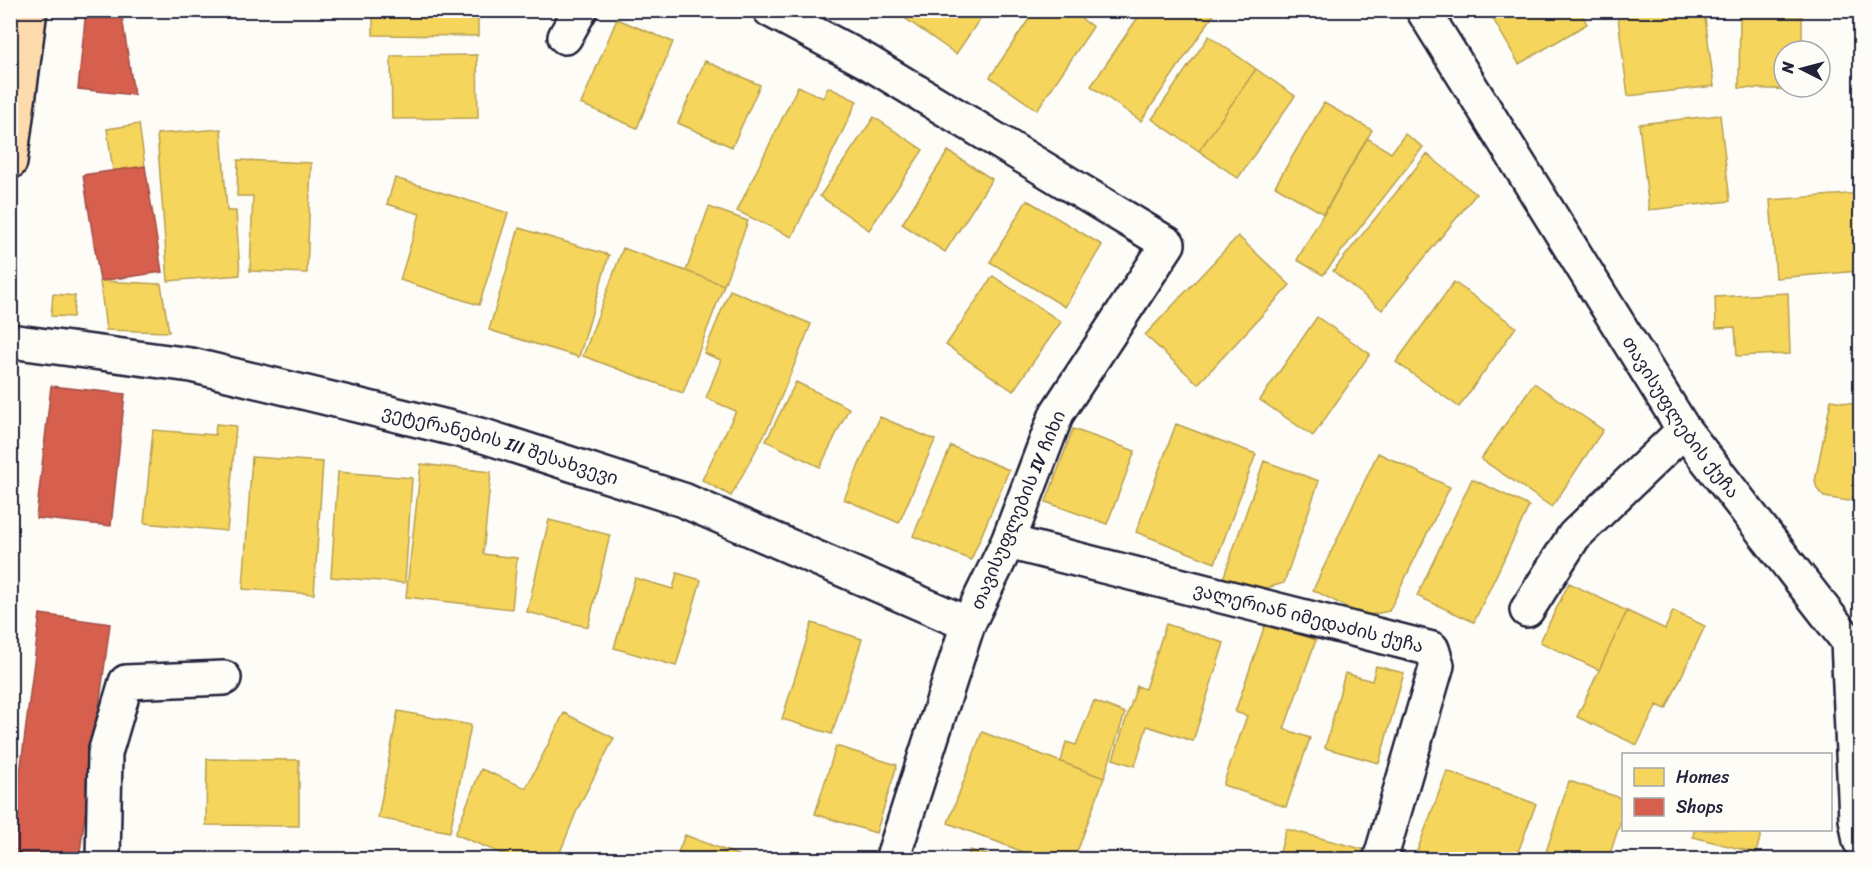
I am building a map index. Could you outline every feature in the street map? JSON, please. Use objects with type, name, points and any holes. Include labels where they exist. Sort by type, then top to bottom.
[{"type":"main road","points":[[10,162],[30,10]]},
{"type":"street","name":"თავისუფლების IV ჩიხი","points":[[770,10],[866,61],[1168,244],[1057,413],[1008,542],[968,624],[892,860]]},
{"type":"street","name":"თავისუფლების ქუჩა","points":[[1423,10],[1684,430],[1856,638],[1856,819],[1860,841]]},
{"type":"street","name":"ვეტერანების III შესახვევი","points":[[10,341],[191,365],[484,436],[683,500],[968,624]]},
{"type":"street","points":[[1527,610],[1574,536],[1684,430]]},
{"type":"street","name":"ვალერიან იმედაძის ქუჩა","points":[[1008,542],[1432,649],[1437,665],[1386,858]]},
{"type":"street","points":[[103,860],[105,753],[126,682],[224,678]]},
{"type":"building: Homes","points":[[373,10],[478,10],[478,36],[373,35]]},
{"type":"building: Homes","points":[[912,10],[986,10],[956,54],[906,19]]},
{"type":"building: Homes","points":[[1035,10],[1069,10],[1093,27],[1037,110],[990,77]]},
{"type":"building: Homes","points":[[1143,10],[1217,10],[1141,121],[1091,86]]},
{"type":"building: Homes","points":[[1488,10],[1580,10],[1587,24],[1519,64]]},
{"type":"building: Homes","points":[[1617,10],[1704,10],[1714,86],[1628,96]]},
{"type":"building: Homes","points":[[1740,15],[1802,16],[1802,39],[1772,39],[1772,89],[1739,88]]},
{"type":"building: Homes","points":[[617,19],[673,42],[637,128],[581,104]]},
{"type":"building: Homes","points":[[1209,36],[1256,69],[1199,151],[1152,119]]},
{"type":"building: Homes","points":[[477,55],[478,118],[392,119],[391,56]]},
{"type":"building: Homes","points":[[705,61],[760,85],[732,147],[678,123]]},
{"type":"building: Homes","points":[[1256,69],[1295,96],[1238,178],[1199,151]]},
{"type":"building: Homes","points":[[798,86],[823,98],[828,87],[857,101],[792,237],[737,211]]},
{"type":"building: Homes","points":[[1324,103],[1372,130],[1324,214],[1275,186]]},
{"type":"building: Homes","points":[[1720,115],[1730,201],[1649,210],[1639,124]]},
{"type":"building: Homes","points":[[874,117],[923,150],[869,230],[820,196]]},
{"type":"building: Homes","points":[[139,124],[145,166],[113,171],[107,129]]},
{"type":"building: Homes","points":[[221,129],[227,211],[236,211],[240,275],[168,281],[157,134]]},
{"type":"building: Homes","points":[[1405,134],[1423,147],[1323,275],[1297,260],[1367,138],[1391,153]]},
{"type":"building: Homes","points":[[948,151],[992,179],[945,252],[902,224]]},
{"type":"building: Homes","points":[[1427,154],[1476,194],[1382,310],[1333,271]]},
{"type":"building: Homes","points":[[238,160],[311,163],[307,273],[250,271],[253,196],[237,196]]},
{"type":"building: Homes","points":[[395,178],[508,213],[479,305],[400,280],[420,214],[387,204]]},
{"type":"building: Homes","points":[[1860,193],[1860,271],[1776,278],[1770,200]]},
{"type":"building: Homes","points":[[1027,200],[1102,245],[1065,307],[990,262]]},
{"type":"building: Homes","points":[[709,207],[748,221],[724,285],[686,271]]},
{"type":"building: Homes","points":[[519,228],[609,255],[579,357],[489,330]]},
{"type":"building: Homes","points":[[1238,236],[1290,285],[1198,384],[1145,335]]},
{"type":"building: Homes","points":[[623,248],[724,285],[683,393],[583,356]]},
{"type":"building: Homes","points":[[993,276],[1061,322],[1013,391],[946,345]]},
{"type":"building: Homes","points":[[100,281],[161,284],[169,332],[106,330]]},
{"type":"building: Homes","points":[[1454,282],[1516,327],[1459,407],[1396,362]]},
{"type":"building: Homes","points":[[730,290],[811,324],[770,424],[731,496],[702,480],[736,411],[706,398],[721,360],[704,353]]},
{"type":"building: Homes","points":[[1788,293],[1790,354],[1737,356],[1735,327],[1716,328],[1715,297]]},
{"type":"building: Homes","points":[[53,294],[75,296],[73,317],[51,316]]},
{"type":"building: Homes","points":[[1317,317],[1370,354],[1313,436],[1260,400]]},
{"type":"building: Homes","points":[[796,382],[849,408],[820,467],[766,441]]},
{"type":"building: Homes","points":[[1534,383],[1603,430],[1552,507],[1481,459]]},
{"type":"building: Homes","points":[[1831,400],[1860,405],[1860,494],[1849,501],[1824,497],[1817,489],[1815,481]]},
{"type":"building: Homes","points":[[880,417],[935,440],[899,523],[844,499]]},
{"type":"building: Homes","points":[[216,424],[236,426],[227,531],[144,523],[153,430],[215,435]]},
{"type":"building: Homes","points":[[1176,424],[1256,454],[1215,563],[1136,532]]},
{"type":"building: Homes","points":[[1073,429],[1135,451],[1107,524],[1046,502]]},
{"type":"building: Homes","points":[[951,446],[1009,470],[971,560],[913,536]]},
{"type":"building: Homes","points":[[1378,453],[1450,487],[1389,611],[1364,616],[1313,590]]},
{"type":"building: Homes","points":[[252,457],[323,462],[314,594],[243,589]]},
{"type":"building: Homes","points":[[1264,461],[1319,481],[1284,583],[1260,590],[1223,579]]},
{"type":"building: Homes","points":[[421,464],[491,472],[483,554],[517,558],[512,609],[406,597]]},
{"type":"building: Homes","points":[[338,472],[412,478],[405,583],[331,577]]},
{"type":"building: Homes","points":[[1472,479],[1529,506],[1474,622],[1417,596]]},
{"type":"building: Homes","points":[[549,520],[610,535],[588,627],[527,612]]},
{"type":"building: Homes","points":[[677,573],[701,580],[676,666],[614,648],[635,578],[673,589]]},
{"type":"building: Homes","points":[[1569,583],[1627,611],[1599,670],[1540,642]]},
{"type":"building: Homes","points":[[1627,611],[1665,629],[1673,611],[1705,626],[1666,709],[1657,705],[1637,745],[1577,717]]},
{"type":"building: Homes","points":[[1266,622],[1316,640],[1284,729],[1310,738],[1286,807],[1223,785],[1247,716],[1235,712]]},
{"type":"building: Homes","points":[[812,623],[862,639],[832,734],[782,719]]},
{"type":"building: Homes","points":[[1166,624],[1224,643],[1193,741],[1147,726],[1135,766],[1113,759],[1137,686],[1145,689]]},
{"type":"building: Homes","points":[[1376,666],[1404,673],[1379,763],[1325,748],[1345,673],[1372,681]]},
{"type":"building: Homes","points":[[1094,701],[1125,713],[1104,778],[1061,762],[1066,742],[1076,745]]},
{"type":"building: Homes","points":[[398,711],[471,725],[450,832],[378,818]]},
{"type":"building: Homes","points":[[564,713],[614,738],[577,810],[557,860],[517,860],[455,834],[481,769],[526,788]]},
{"type":"building: Homes","points":[[982,732],[1104,778],[1074,860],[1044,860],[948,823]]},
{"type":"building: Homes","points":[[836,746],[897,765],[876,833],[815,814]]},
{"type":"building: Homes","points":[[207,759],[299,760],[299,826],[206,825]]},
{"type":"building: Homes","points":[[1447,771],[1536,804],[1515,860],[1440,860],[1417,851]]},
{"type":"building: Homes","points":[[1569,781],[1622,798],[1622,817],[1608,860],[1558,860],[1545,855]]},
{"type":"building: Homes","points":[[1286,829],[1366,850],[1363,860],[1278,860]]},
{"type":"building: Homes","points":[[1694,831],[1762,831],[1756,853],[1693,837]]},
{"type":"building: Homes","points":[[685,835],[740,856],[739,860],[675,860]]},
{"type":"building: Homes","points":[[970,850],[1004,860],[967,860]]},
{"type":"building: Shops","points":[[86,10],[121,10],[134,95],[78,89]]},
{"type":"building: Shops","points":[[145,166],[162,272],[100,281],[83,175]]},
{"type":"building: Shops","points":[[51,386],[125,394],[111,526],[36,518]]},
{"type":"building: Shops","points":[[40,614],[110,624],[79,860],[10,853]]}]
